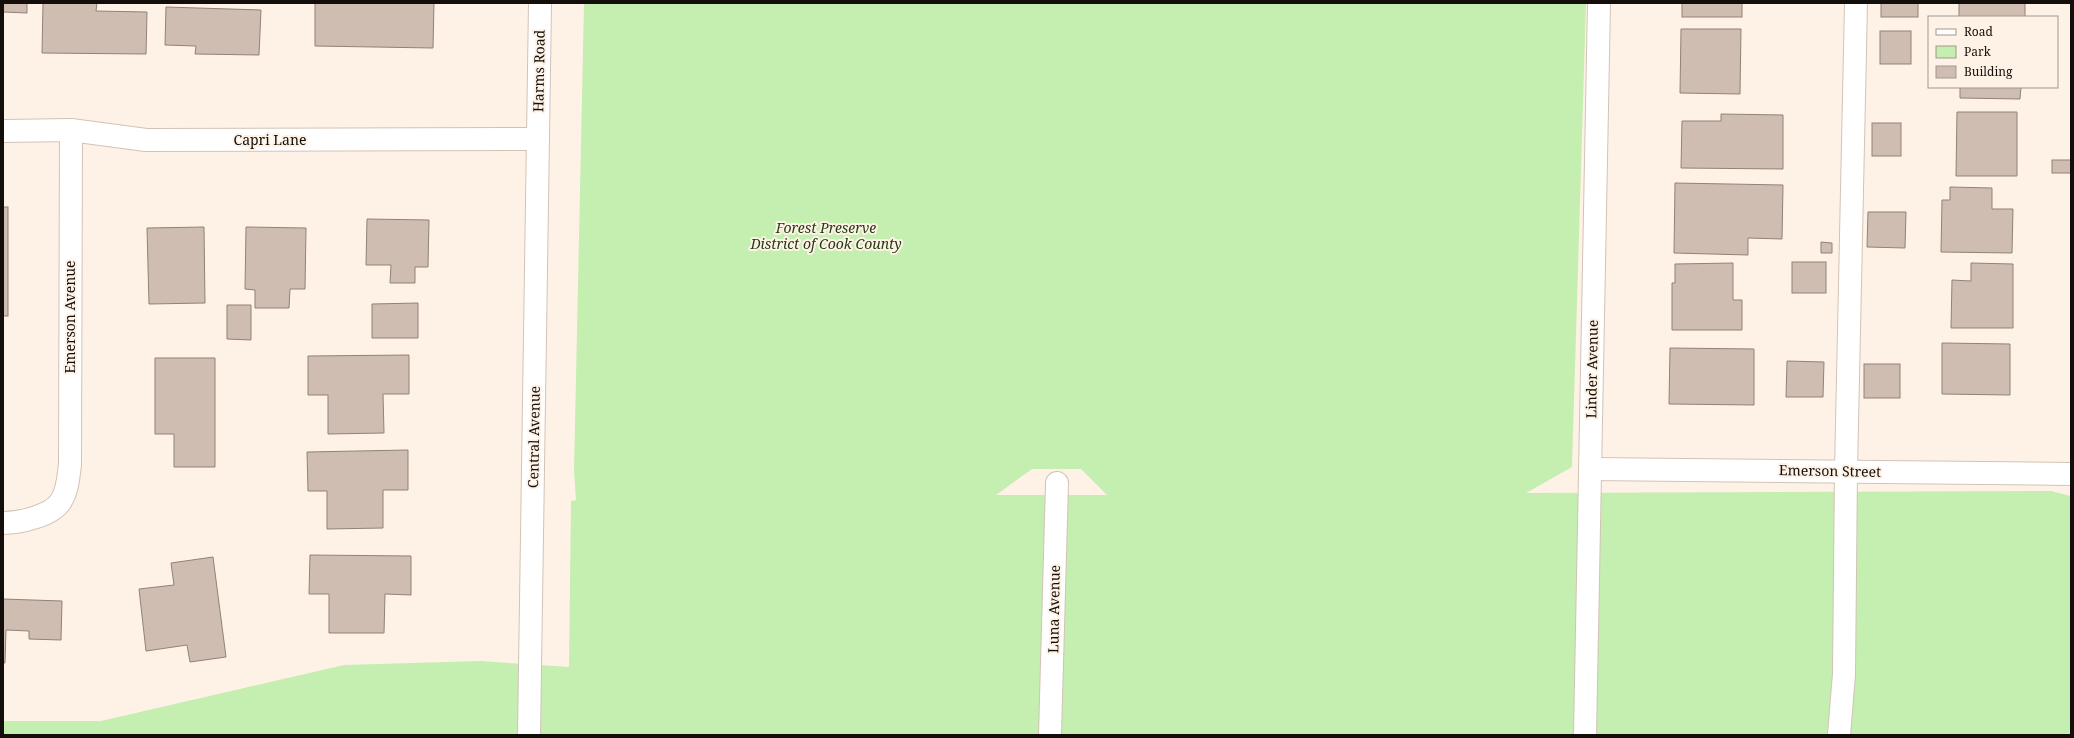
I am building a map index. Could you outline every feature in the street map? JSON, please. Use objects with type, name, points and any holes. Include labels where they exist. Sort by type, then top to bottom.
[{"type":"street","name":"Harms Road","points":[[538,139],[540,3]]},
{"type":"street","name":"Linder Avenue","points":[[1585,735],[1599,3]]},
{"type":"street","points":[[1839,735],[1844,674],[1846,471],[1856,3]]},
{"type":"street","name":"Capri Lane","points":[[3,130],[71,130],[146,140],[538,139]]},
{"type":"street","name":"Emerson Avenue","points":[[3,523],[18,523],[40,516],[60,503],[67,487],[70,465],[71,130]]},
{"type":"street","name":"Central Avenue","points":[[529,735],[538,139]]},
{"type":"street","name":"Emerson Street","points":[[1590,469],[2071,474]]},
{"type":"street","name":"Luna Avenue","points":[[1050,735],[1057,483]]},
{"type":"green space","name":"Forest Preserve District of Cook County","points":[[584,3],[1586,3],[1572,467],[1526,493],[2051,491],[2071,496],[2071,735],[3,735],[3,721],[101,721],[344,665],[480,661],[569,667],[571,501],[576,500],[574,471]],"holes":[[[1032,469],[1081,469],[1107,495],[996,495]]]},
{"type":"building","points":[[3,3],[27,3],[27,13],[3,12]]},
{"type":"building","points":[[43,3],[97,3],[96,11],[147,12],[146,54],[42,53]]},
{"type":"building","points":[[315,3],[434,3],[433,48],[315,46]]},
{"type":"building","points":[[1682,3],[1742,3],[1742,17],[1682,17]]},
{"type":"building","points":[[1881,3],[1918,3],[1918,17],[1881,17]]},
{"type":"building","points":[[1959,3],[2025,3],[2025,16],[1959,16]]},
{"type":"building","points":[[166,7],[261,10],[259,55],[195,54],[196,46],[165,45]]},
{"type":"building","points":[[1681,29],[1741,29],[1740,94],[1680,93]]},
{"type":"building","points":[[1880,31],[1911,31],[1911,64],[1880,64]]},
{"type":"building","points":[[1960,88],[2021,88],[2020,99],[1960,98]]},
{"type":"building","points":[[1957,112],[2017,112],[2017,176],[1956,176]]},
{"type":"building","points":[[1721,114],[1783,115],[1783,169],[1681,168],[1682,121],[1721,121]]},
{"type":"building","points":[[1872,123],[1901,123],[1901,156],[1872,156]]},
{"type":"building","points":[[2052,160],[2071,160],[2071,173],[2052,173]]},
{"type":"building","points":[[1675,183],[1783,185],[1782,239],[1748,238],[1748,255],[1674,253]]},
{"type":"building","points":[[1950,187],[1992,188],[1992,209],[2013,209],[2012,253],[1941,252],[1942,200],[1950,200]]},
{"type":"building","points":[[3,207],[8,207],[8,316],[3,316]]},
{"type":"building","points":[[1868,212],[1906,212],[1905,248],[1867,247]]},
{"type":"building","points":[[367,219],[429,220],[428,267],[415,267],[415,283],[390,283],[391,265],[366,265]]},
{"type":"building","points":[[204,227],[205,303],[149,304],[147,228]]},
{"type":"building","points":[[246,227],[306,228],[305,289],[290,289],[289,308],[255,308],[255,290],[245,289]]},
{"type":"building","points":[[1821,242],[1832,243],[1832,253],[1821,253]]},
{"type":"building","points":[[1792,262],[1826,262],[1826,293],[1792,293]]},
{"type":"building","points":[[1733,263],[1733,300],[1742,300],[1742,330],[1672,330],[1672,283],[1675,283],[1675,264]]},
{"type":"building","points":[[1971,263],[2013,264],[2013,328],[1951,328],[1952,280],[1971,281]]},
{"type":"building","points":[[418,303],[418,338],[372,338],[372,304]]},
{"type":"building","points":[[227,305],[251,305],[251,340],[227,339]]},
{"type":"building","points":[[1942,343],[2010,344],[2010,395],[1942,394]]},
{"type":"building","points":[[1670,348],[1754,349],[1754,405],[1669,404]]},
{"type":"building","points":[[409,355],[409,394],[383,394],[384,433],[328,434],[328,395],[308,395],[308,356]]},
{"type":"building","points":[[155,358],[215,358],[215,467],[174,467],[174,434],[155,434]]},
{"type":"building","points":[[1787,361],[1824,362],[1823,397],[1786,397]]},
{"type":"building","points":[[1864,364],[1900,364],[1900,398],[1864,398]]},
{"type":"building","points":[[408,450],[408,490],[383,490],[383,528],[327,529],[327,491],[308,491],[307,452]]},
{"type":"building","points":[[310,555],[411,556],[411,595],[385,594],[384,633],[329,633],[329,594],[309,594]]},
{"type":"building","points":[[213,557],[226,657],[190,662],[187,645],[146,651],[139,589],[174,585],[171,563]]},
{"type":"building","points":[[3,599],[62,601],[61,640],[29,639],[29,631],[6,630],[5,663],[3,663]]}]
